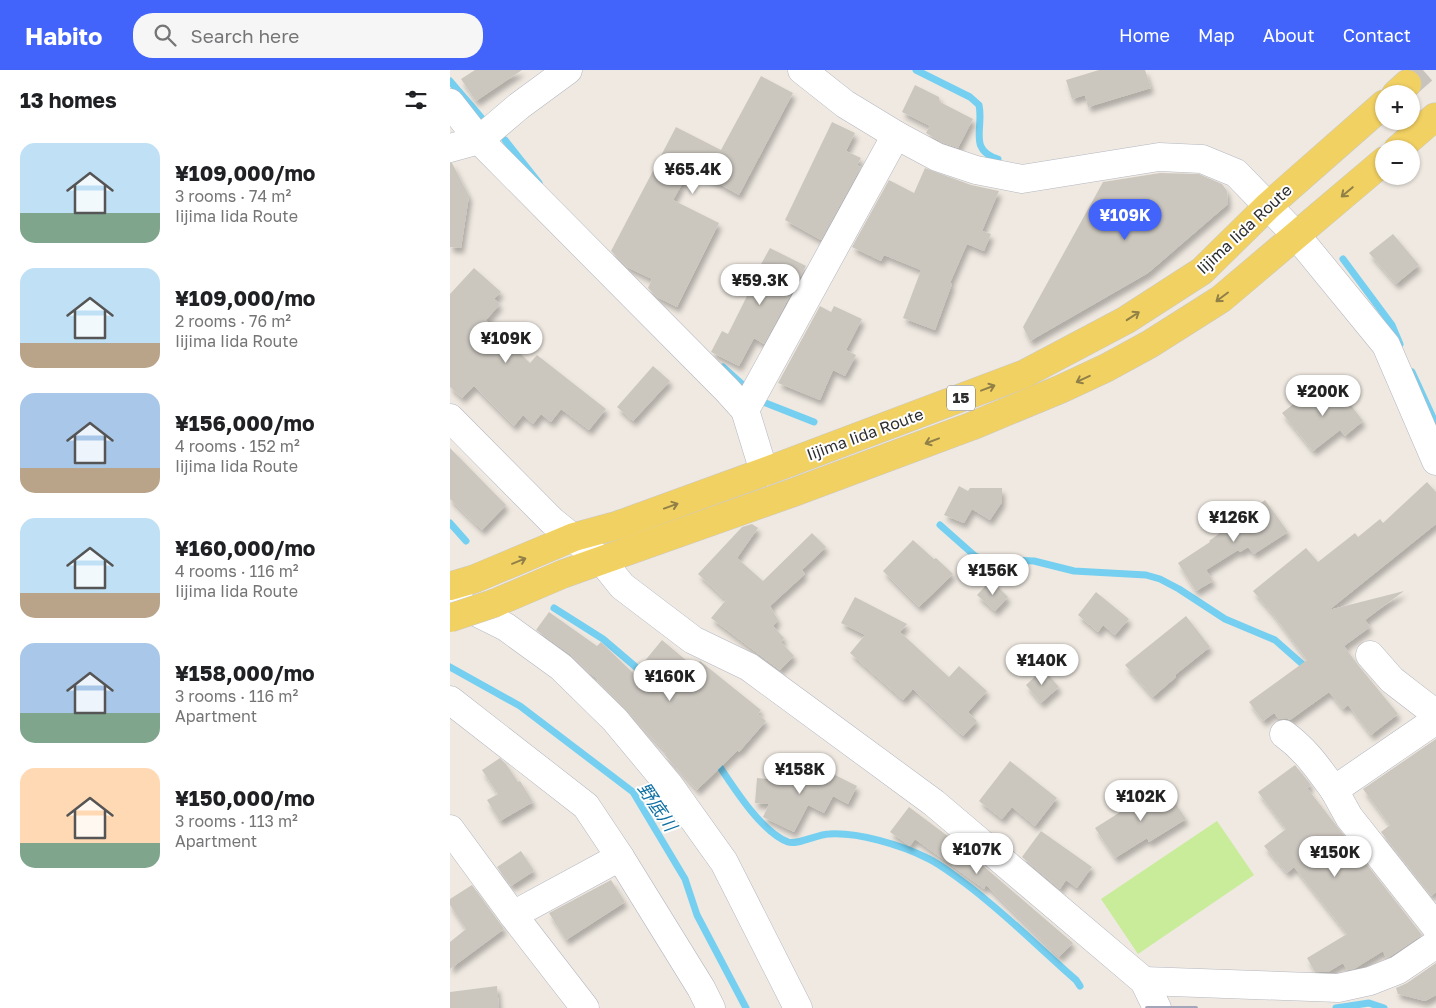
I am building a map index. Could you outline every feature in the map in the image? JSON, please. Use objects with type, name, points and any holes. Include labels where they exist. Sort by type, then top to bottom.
[{"type":"main road","name":"Iijima Iida Route","points":[[462,583],[574,537],[618,525],[1024,374],[1126,320],[1202,271],[1268,206],[1375,112]]},
{"type":"main road","points":[[1408,140],[1434,117]]},
{"type":"main road","name":"Iijima Iida Route","points":[[450,618],[495,603],[563,574],[972,426],[1061,390],[1150,344],[1221,299],[1375,169]]},
{"type":"street","points":[[450,148],[479,140],[519,106],[568,70]]},
{"type":"street","points":[[802,70],[846,104],[896,134],[937,157],[976,170],[1022,180],[1159,157],[1202,159],[1236,173],[1296,235],[1386,345],[1436,461]]},
{"type":"street","points":[[450,103],[479,140],[745,410],[764,472]]},
{"type":"street","points":[[745,410],[896,134]]},
{"type":"street","points":[[450,418],[552,521],[602,561],[622,586],[693,640],[749,667],[934,803],[1144,981],[1157,1008]]},
{"type":"street","points":[[450,599],[506,627],[553,661],[615,720],[669,785],[724,862],[798,1008]]},
{"type":"street","points":[[1370,655],[1392,680],[1436,714]]},
{"type":"street","points":[[450,700],[586,806],[620,857],[701,988],[711,1008]]},
{"type":"street","points":[[1334,790],[1436,720]]},
{"type":"street","points":[[1284,734],[1309,755],[1334,790],[1349,817],[1436,927]]},
{"type":"street","points":[[450,829],[585,1008]]},
{"type":"street","points":[[513,915],[620,857]]},
{"type":"street","points":[[1144,981],[1338,988],[1370,981],[1398,970],[1436,944]]},
{"type":"green space","points":[[1217,821],[1254,875],[1138,954],[1101,899]]},
{"type":"building","points":[[475,70],[522,70],[476,101],[461,79]]},
{"type":"building","points":[[1099,70],[1145,70],[1151,88],[1088,107],[1085,95],[1072,99],[1066,80]]},
{"type":"building","points":[[761,76],[793,93],[739,195],[691,168],[673,200],[719,223],[677,307],[657,297],[648,288],[652,279],[627,267],[611,251],[676,127],[721,150]]},
{"type":"building","points":[[915,85],[939,97],[940,102],[973,119],[958,148],[943,143],[926,133],[930,126],[902,112]]},
{"type":"building","points":[[832,122],[855,133],[846,151],[861,158],[857,165],[861,167],[821,240],[785,220]]},
{"type":"building","points":[[450,163],[452,163],[469,196],[461,248],[450,247]]},
{"type":"building","points":[[925,168],[971,185],[999,191],[982,231],[991,234],[984,251],[967,244],[950,283],[952,284],[935,330],[903,318],[921,270],[884,255],[881,261],[852,247],[889,180],[914,193]]},
{"type":"building","points":[[1160,173],[1199,174],[1222,184],[1227,191],[1228,204],[1148,273],[1030,341],[1023,327],[1103,182]]},
{"type":"building","points":[[1393,234],[1419,265],[1396,284],[1369,253]]},
{"type":"building","points":[[770,248],[806,266],[764,344],[754,338],[739,366],[711,352],[722,331],[728,334],[750,290],[747,289]]},
{"type":"building","points":[[474,268],[501,292],[494,299],[500,304],[486,320],[530,363],[537,355],[606,409],[589,430],[561,409],[551,422],[541,414],[533,424],[523,415],[514,426],[474,386],[462,398],[450,387],[450,294]]},
{"type":"building","points":[[820,306],[831,312],[834,306],[862,319],[846,350],[856,355],[845,376],[833,370],[820,400],[778,383]]},
{"type":"building","points":[[653,366],[670,381],[633,421],[617,407]]},
{"type":"building","points":[[1333,382],[1363,421],[1345,436],[1340,430],[1313,451],[1282,413],[1305,395],[1309,401]]},
{"type":"building","points":[[450,448],[506,505],[482,530],[450,499]]},
{"type":"building","points":[[1427,482],[1436,492],[1436,524],[1329,610],[1404,591],[1365,620],[1370,627],[1344,646],[1398,714],[1371,735],[1348,705],[1343,709],[1329,692],[1290,720],[1286,718],[1279,719],[1274,713],[1263,721],[1249,702],[1307,660],[1273,614],[1253,591],[1306,548],[1318,562],[1355,533],[1358,537],[1380,519],[1383,523]]},
{"type":"building","points":[[959,486],[968,491],[970,488],[1002,488],[1002,502],[990,520],[972,509],[964,523],[944,515]]},
{"type":"building","points":[[1265,500],[1288,532],[1254,554],[1248,547],[1240,552],[1238,550],[1206,570],[1213,581],[1196,591],[1178,563],[1210,542]]},
{"type":"building","points":[[752,524],[758,528],[737,558],[763,581],[812,533],[826,547],[802,570],[805,574],[770,606],[778,620],[773,626],[784,638],[781,642],[794,656],[780,670],[711,618],[726,600],[698,574],[742,527]]},
{"type":"building","points":[[913,540],[953,574],[919,607],[883,571]]},
{"type":"building","points":[[991,580],[1008,597],[995,611],[977,595]]},
{"type":"building","points":[[1096,592],[1129,619],[1115,635],[1103,625],[1098,632],[1078,615]]},
{"type":"building","points":[[855,597],[907,624],[900,632],[949,677],[959,666],[987,691],[968,712],[977,721],[963,736],[913,689],[903,700],[850,653],[865,635],[841,623]]},
{"type":"building","points":[[549,612],[597,646],[601,642],[634,674],[662,640],[694,667],[700,661],[761,710],[758,714],[766,721],[739,752],[738,750],[697,790],[664,754],[666,752],[597,681],[598,679],[570,654],[536,630]]},
{"type":"building","points":[[1186,616],[1210,647],[1175,675],[1176,677],[1153,697],[1125,665]]},
{"type":"building","points":[[1043,669],[1059,687],[1041,703],[1026,685]]},
{"type":"building","points":[[1436,739],[1436,892],[1431,896],[1381,832],[1390,825],[1363,789]]},
{"type":"building","points":[[500,758],[518,782],[520,781],[533,802],[500,821],[487,800],[498,794],[482,770]]},
{"type":"building","points":[[1010,761],[1057,798],[1035,826],[1012,807],[1002,819],[979,801]]},
{"type":"building","points":[[815,765],[857,786],[848,804],[833,796],[824,813],[808,805],[794,832],[763,817],[769,804],[755,803],[757,778],[780,780],[787,767],[809,778]]},
{"type":"building","points":[[1295,765],[1311,785],[1307,788],[1422,935],[1391,956],[1386,958],[1383,951],[1354,969],[1347,970],[1343,963],[1328,972],[1315,972],[1307,958],[1347,934],[1294,867],[1287,873],[1264,846],[1286,829],[1258,792]]},
{"type":"building","points":[[1163,785],[1186,819],[1149,842],[1147,838],[1115,858],[1095,828]]},
{"type":"building","points":[[909,807],[953,840],[1073,943],[1059,957],[986,885],[984,889],[915,839],[910,846],[890,832]]},
{"type":"building","points":[[1041,831],[1092,867],[1077,888],[1066,880],[1060,889],[1022,857]]},
{"type":"building","points":[[521,851],[534,871],[511,886],[497,867]]},
{"type":"building","points":[[611,880],[625,902],[566,940],[549,913]]},
{"type":"building","points":[[472,885],[504,929],[450,969],[450,942],[466,929],[450,905],[450,899]]},
{"type":"building","points":[[1436,963],[1436,995],[1425,1001],[1398,994],[1396,988],[1407,983]]},
{"type":"building","points":[[497,986],[499,1008],[450,1008],[450,992]]},
{"type":"waterway","points":[[916,70],[970,97],[979,105],[980,144],[983,150],[998,159]]},
{"type":"waterway","points":[[450,81],[486,123]]},
{"type":"waterway","points":[[505,140],[539,183]]},
{"type":"waterway","points":[[1343,259],[1392,325],[1400,344]]},
{"type":"waterway","points":[[723,367],[742,384]]},
{"type":"waterway","points":[[1412,372],[1436,424]]},
{"type":"waterway","points":[[763,402],[814,422]]},
{"type":"waterway","points":[[450,523],[466,541]]},
{"type":"waterway","points":[[940,525],[975,556],[981,559],[1034,561],[1074,571],[1146,575],[1160,579],[1225,619],[1275,640],[1309,670]]},
{"type":"waterway","points":[[554,608],[603,639],[644,674]]},
{"type":"waterway","name":"野底川","points":[[450,667],[520,706],[633,792],[685,879],[697,915],[746,1008]]},
{"type":"waterway","points":[[716,761],[748,807],[778,837],[792,843],[824,834],[853,835],[905,848],[927,858],[950,872],[992,904],[1076,980],[1080,986]]},
{"type":"waterway","points":[[1336,1008],[1369,1003],[1384,1008]]},
{"type":"tunnel","points":[[1407,84],[1423,70]]},
{"type":"railway","points":[[1147,1008],[1196,1008]]}]
